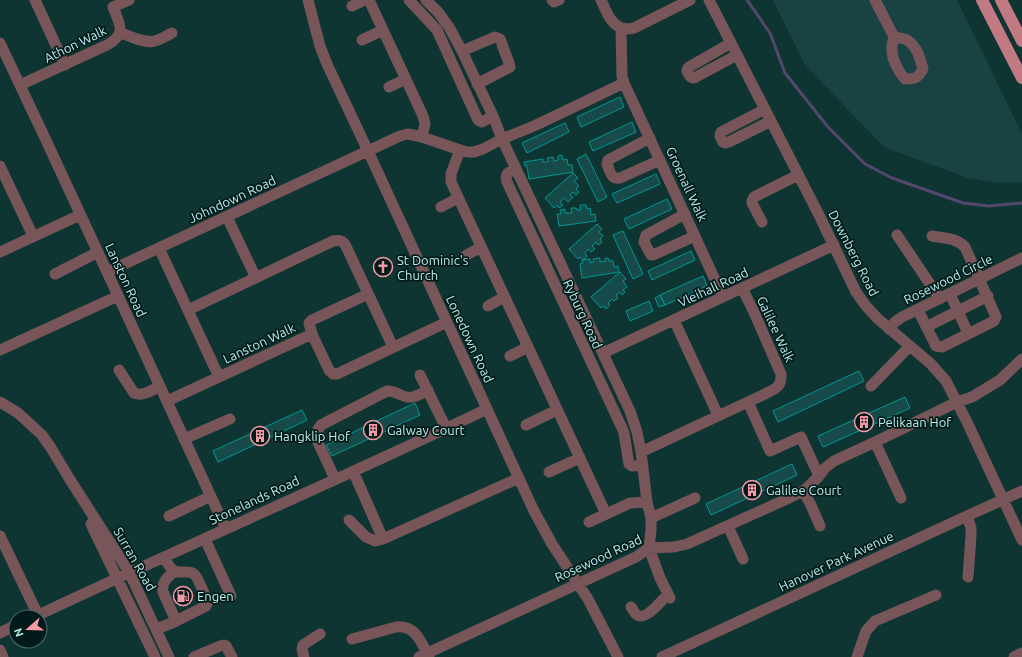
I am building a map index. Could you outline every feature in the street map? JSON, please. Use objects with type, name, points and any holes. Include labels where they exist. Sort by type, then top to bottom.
[{"type":"main road","points":[[982,0],[1022,78]]},
{"type":"main road","points":[[1002,0],[1022,41]]},
{"type":"street","points":[[35,0],[65,65]]},
{"type":"street","name":"Athon Walk","points":[[20,85],[115,41],[121,32],[111,4],[128,0]]},
{"type":"street","name":"Lonedown Road","points":[[308,0],[320,46],[327,64],[534,511],[588,599],[618,657]]},
{"type":"street","points":[[352,6],[364,0]]},
{"type":"street","points":[[369,0],[424,119],[422,137]]},
{"type":"street","points":[[409,0],[437,30],[478,120],[482,122],[493,116]]},
{"type":"street","points":[[552,0],[554,2],[559,0]]},
{"type":"street","points":[[602,0],[611,20],[615,25],[628,29],[634,28],[690,0]]},
{"type":"street","name":"Downberg Road","points":[[709,0],[860,298],[871,313],[931,364],[946,381],[1022,540]]},
{"type":"street","points":[[875,0],[894,37]]},
{"type":"street","name":"Ryburg Road","points":[[429,1],[449,27],[462,51],[630,411],[641,452],[651,518],[649,548]]},
{"type":"street","name":"Groenall Walk","points":[[621,28],[621,69],[624,84],[696,236],[723,297]]},
{"type":"street","points":[[362,40],[383,30]]},
{"type":"street","points":[[121,32],[150,42],[172,33]]},
{"type":"street","points":[[462,51],[495,37],[500,39],[510,67],[477,84]]},
{"type":"street","name":"Lanston Road","points":[[0,43],[3,56],[20,85],[226,529]]},
{"type":"street","points":[[731,43],[686,70],[689,76],[694,78],[737,55]]},
{"type":"street","points":[[389,87],[406,79]]},
{"type":"street","points":[[502,139],[534,126],[624,84]]},
{"type":"street","points":[[765,109],[721,132],[720,136],[723,142],[729,142],[771,121]]},
{"type":"street","name":"Johndown Road","points":[[107,272],[400,136],[408,134],[422,137],[468,152],[483,149],[502,139]]},
{"type":"street","points":[[650,138],[608,160],[607,164],[612,177],[620,178],[660,160]]},
{"type":"street","points":[[460,150],[451,174],[451,182],[606,514]]},
{"type":"street","points":[[0,166],[33,236]]},
{"type":"street","name":"Ryburg Road","points":[[516,169],[507,174],[507,182],[622,428],[629,464],[631,466],[643,465]]},
{"type":"street","points":[[762,222],[752,203],[754,198],[798,175]]},
{"type":"street","points":[[441,206],[458,198]]},
{"type":"street","points":[[685,214],[646,235],[644,242],[653,256],[696,236]]},
{"type":"street","points":[[0,252],[80,215]]},
{"type":"street","points":[[227,217],[256,278]]},
{"type":"street","points":[[897,235],[958,312],[968,333]]},
{"type":"street","points":[[918,310],[936,346],[942,346],[996,319],[996,315],[988,296],[965,247],[955,240],[932,236]]},
{"type":"street","points":[[188,310],[338,240],[345,244],[392,347]]},
{"type":"street","name":"Vleihall Road","points":[[603,353],[834,245]]},
{"type":"street","points":[[465,256],[481,247]]},
{"type":"street","name":"Lanston Walk","points":[[159,248],[219,377]]},
{"type":"street","points":[[55,274],[98,252]]},
{"type":"street","name":"Rosewood Circle","points":[[889,329],[902,317],[980,280],[1022,258]]},
{"type":"street","name":"Galilee Walk","points":[[641,452],[748,402],[780,385],[782,380],[778,364],[742,288]]},
{"type":"street","name":"Lanston Walk","points":[[368,294],[311,321],[309,325],[329,370],[335,375],[447,322]]},
{"type":"street","points":[[0,350],[118,296]]},
{"type":"street","points":[[926,327],[988,296]]},
{"type":"street","points":[[488,306],[504,297]]},
{"type":"street","points":[[674,320],[718,415]]},
{"type":"street","name":"Lanston Walk","points":[[167,402],[312,334]]},
{"type":"street","points":[[871,386],[910,346]]},
{"type":"street","points":[[510,356],[528,347]]},
{"type":"street","name":"Rosewood Road","points":[[425,656],[636,557],[649,548],[674,547],[687,544],[803,491],[829,464],[957,402],[972,397],[1000,380],[1021,363]]},
{"type":"street","points":[[119,370],[134,393],[139,395],[160,386]]},
{"type":"street","points":[[420,375],[446,428]]},
{"type":"street","points":[[335,479],[317,440],[318,429],[321,426],[386,391],[392,391],[410,398],[428,390]]},
{"type":"street","name":"Surran Road","points":[[0,402],[18,413],[42,435],[52,448],[69,478],[129,572],[170,657]]},
{"type":"street","points":[[748,402],[770,451],[801,437],[819,476]]},
{"type":"street","name":"Stonelands Road","points":[[48,610],[487,409]]},
{"type":"street","points":[[526,425],[557,410]]},
{"type":"street","points":[[184,439],[230,420]]},
{"type":"street","points":[[875,442],[901,498]]},
{"type":"street","points":[[549,472],[580,458]]},
{"type":"street","points":[[353,471],[383,539]]},
{"type":"street","name":"Surran Road","points":[[69,478],[155,657]]},
{"type":"street","points":[[349,520],[366,537],[375,541],[392,536],[519,478]]},
{"type":"street","points":[[803,491],[820,526]]},
{"type":"street","name":"Hanover Park Avenue","points":[[662,657],[1022,491]]},
{"type":"street","points":[[169,516],[211,496]]},
{"type":"street","points":[[651,518],[695,498]]},
{"type":"street","points":[[588,522],[630,503],[648,502]]},
{"type":"street","points":[[967,516],[971,528],[968,577]]},
{"type":"street","points":[[728,526],[743,558]]},
{"type":"street","points":[[0,536],[33,609]]},
{"type":"street","points":[[205,539],[231,596]]},
{"type":"street","points":[[631,606],[639,616],[648,614],[669,596],[660,578],[649,548]]},
{"type":"street","points":[[164,557],[175,572]]},
{"type":"street","points":[[156,629],[176,621],[206,606],[208,602],[193,572],[175,572],[164,582],[162,588],[163,592],[176,621]]},
{"type":"street","points":[[857,657],[866,631],[874,621],[936,595]]},
{"type":"street","points":[[352,640],[396,626],[403,626],[415,632],[425,656]]},
{"type":"street","points":[[304,657],[302,649],[303,645],[320,634]]},
{"type":"street","points":[[194,657],[222,645],[226,646],[232,657]]},
{"type":"street","points":[[0,650],[3,657]]},
{"type":"street","points":[[1014,657],[1022,653]]},
{"type":"shaded area","points":[[773,0],[957,0],[1022,134],[1022,182],[997,183],[965,177],[884,147],[805,65]]},
{"type":"building","points":[[620,97],[624,107],[581,127],[577,117]]},
{"type":"building","points":[[632,122],[636,132],[593,151],[589,142]]},
{"type":"building","points":[[565,123],[569,132],[527,153],[522,143]]},
{"type":"building","points":[[586,154],[607,197],[598,202],[577,159]]},
{"type":"building","points":[[562,155],[563,160],[567,159],[568,165],[572,165],[573,172],[529,179],[527,166],[525,166],[524,162],[543,159],[543,162],[548,162],[547,158],[553,157],[554,161],[558,160],[558,156]]},
{"type":"building","points":[[573,173],[578,178],[574,181],[579,186],[576,189],[579,192],[576,195],[573,192],[570,195],[573,197],[568,202],[564,198],[560,202],[563,205],[559,208],[557,205],[554,208],[545,198]]},
{"type":"building","points":[[656,174],[660,184],[617,203],[612,194]]},
{"type":"building","points":[[667,199],[672,209],[629,229],[624,219]]},
{"type":"building","points":[[580,205],[586,205],[587,209],[590,208],[591,215],[595,214],[596,221],[559,226],[557,214],[561,214],[560,210],[565,209],[565,213],[572,213],[571,208],[581,210]]},
{"type":"building","points":[[597,224],[602,229],[599,232],[603,236],[600,239],[602,242],[598,245],[596,242],[592,246],[595,249],[591,252],[588,249],[585,253],[587,256],[583,260],[580,257],[578,259],[569,249]]},
{"type":"building","points":[[623,231],[643,274],[633,279],[613,235]]},
{"type":"building","points":[[691,251],[695,260],[652,280],[648,271]]},
{"type":"building","points":[[600,258],[600,262],[606,261],[605,258],[608,258],[609,261],[613,261],[614,267],[618,266],[619,272],[582,278],[580,264],[583,263],[582,260],[590,259],[590,263],[594,262],[593,259]]},
{"type":"building","points":[[620,272],[626,279],[623,281],[627,287],[623,290],[625,292],[622,295],[620,292],[616,295],[618,298],[614,301],[612,299],[608,303],[610,305],[606,309],[604,306],[601,308],[591,297]]},
{"type":"building","points":[[703,276],[707,286],[665,305],[660,295]]},
{"type":"building","points":[[660,295],[665,305],[659,307],[655,298]]},
{"type":"building","points":[[649,301],[653,311],[630,321],[626,311]]},
{"type":"building","points":[[859,371],[864,381],[778,422],[773,411]]},
{"type":"building","name":"Pelikaan Hof","points":[[905,397],[910,408],[823,447],[818,436]]},
{"type":"building","name":"Galway Court","points":[[415,403],[420,415],[332,456],[326,445]]},
{"type":"building","name":"Hangklip Hof","points":[[302,410],[307,420],[218,462],[213,451]]},
{"type":"building","name":"Galilee Court","points":[[792,464],[797,475],[711,515],[706,504]]},
{"type":"waterway","points":[[747,0],[770,33],[785,73],[828,127],[865,164],[892,178],[963,203],[989,206],[1022,203]]},
{"type":"place","name":"St Dominic's Church","points":[[383,267]]},
{"type":"place","name":"Pelikaan Hof","points":[[864,422]]},
{"type":"place","name":"Galway Court","points":[[373,430]]},
{"type":"place","name":"Hangklip Hof","points":[[260,436]]},
{"type":"place","name":"Galilee Court","points":[[752,490]]},
{"type":"place","name":"Engen","points":[[183,596]]}]
